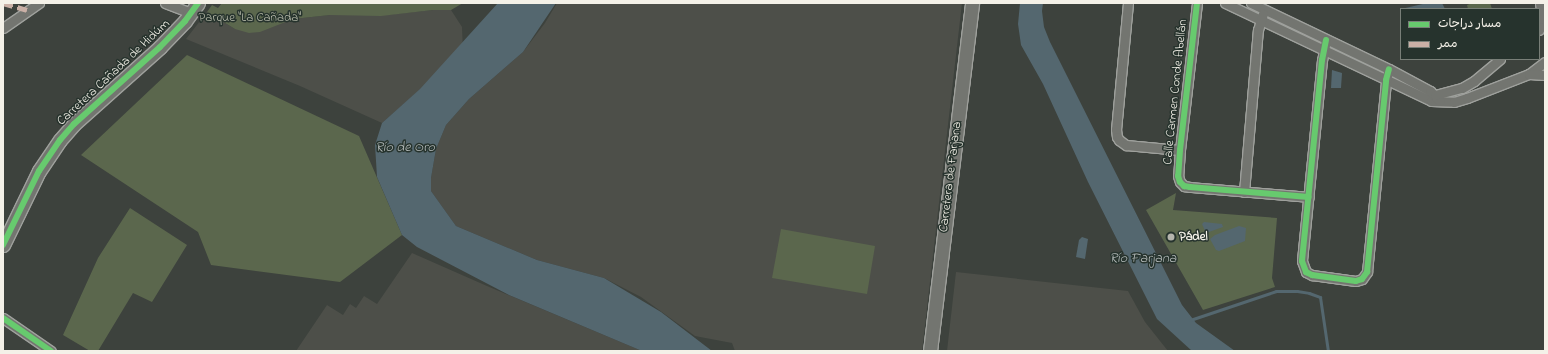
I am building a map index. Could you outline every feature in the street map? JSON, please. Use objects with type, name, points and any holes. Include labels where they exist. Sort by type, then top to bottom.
[{"type":"main road","name":"Carretera de Farjana","points":[[930,351],[972,3]]},
{"type":"main road","name":"Carretera Cañada de Hidúm","points":[[3,246],[39,171],[60,140],[74,124],[160,47],[195,6]]},
{"type":"street","points":[[3,28],[39,3]]},
{"type":"street","points":[[165,3],[195,6]]},
{"type":"street","points":[[1128,3],[1116,129],[1119,140],[1126,145],[1180,150]]},
{"type":"street","name":"Calle Carmen Conde Abellán","points":[[1197,3],[1178,176],[1180,182],[1190,187],[1244,192]]},
{"type":"street","points":[[1225,3],[1428,100],[1438,98],[1462,88],[1474,81],[1499,60]]},
{"type":"street","points":[[1250,3],[1389,69],[1438,98],[1454,102],[1529,74],[1545,62]]},
{"type":"street","points":[[1540,3],[1543,13],[1540,26]]},
{"type":"street","points":[[1264,10],[1258,30],[1244,192],[1309,197]]},
{"type":"street","points":[[1326,40],[1302,261],[1306,272],[1312,275],[1356,281],[1365,276],[1368,268],[1386,80],[1389,69]]},
{"type":"street","points":[[1529,74],[1545,76]]},
{"type":"street","points":[[3,318],[51,351]]},
{"type":"shaded area","points":[[557,3],[962,3],[922,351],[735,351],[732,343],[695,336],[641,297],[604,278],[537,260],[456,226],[431,191],[431,178],[436,149],[446,125],[469,99],[523,52],[545,23]]},
{"type":"shaded area","points":[[433,10],[451,10],[462,27],[463,52],[382,123],[300,86],[186,39],[207,12],[235,29],[293,19],[330,15],[386,15]]},
{"type":"shaded area","points":[[412,253],[642,351],[296,351],[327,305],[343,315],[350,304],[356,308],[364,296],[377,304]]},
{"type":"shaded area","points":[[956,272],[1128,291],[1145,322],[1168,351],[947,351]]},
{"type":"green space","name":"Parque \"La Cañada\"","points":[[222,3],[463,3],[451,10],[433,10],[381,16],[330,15],[293,19],[260,32],[249,33],[235,29],[207,12],[212,5],[218,8]]},
{"type":"green space","points":[[1472,3],[1490,3],[1492,8],[1468,8],[1467,5]]},
{"type":"green space","points":[[187,55],[359,136],[402,235],[340,282],[211,265],[198,232],[81,155]]},
{"type":"green space","points":[[1176,193],[1173,210],[1277,218],[1272,278],[1275,287],[1203,310],[1146,210]]},
{"type":"green space","points":[[130,208],[187,245],[152,302],[133,293],[98,351],[90,351],[63,335],[98,258]]},
{"type":"green space","points":[[781,229],[875,246],[867,294],[772,278]]},
{"type":"water","name":"Río de Oro","points":[[498,3],[556,3],[523,52],[469,99],[446,125],[436,149],[431,178],[431,191],[456,226],[537,260],[604,278],[661,312],[712,351],[642,351],[509,295],[417,247],[402,235],[377,177],[375,145],[382,123],[420,89]]},
{"type":"water","name":"Río Farjana","points":[[1020,3],[1043,3],[1042,11],[1044,27],[1050,42],[1182,305],[1196,323],[1235,351],[1192,351],[1157,319],[1088,182],[1043,84],[1021,45],[1018,24]]},
{"type":"water","points":[[1427,3],[1442,3],[1444,8],[1405,8]]},
{"type":"water","points":[[1332,70],[1342,73],[1341,88],[1331,88]]},
{"type":"water","points":[[1204,222],[1222,224],[1223,227],[1206,233],[1202,224]]},
{"type":"water","points":[[1239,226],[1246,228],[1245,241],[1219,251],[1216,250],[1210,239],[1215,235]]},
{"type":"water","points":[[1082,237],[1088,239],[1085,259],[1076,257],[1079,240]]},
{"type":"waterway","points":[[1190,320],[1276,291],[1297,291],[1309,293],[1320,297],[1328,351]]},
{"type":"marked path","points":[[3,3],[27,10]]},
{"type":"cycle path","points":[[3,245],[39,171],[60,140],[74,124],[160,47],[185,21],[198,3]]},
{"type":"cycle path","points":[[1197,3],[1180,150],[1178,176],[1180,182],[1184,186],[1190,187],[1309,197]]},
{"type":"cycle path","points":[[1326,40],[1322,60],[1302,261],[1306,272],[1312,275],[1356,281],[1362,279],[1367,272],[1386,80],[1389,69]]},
{"type":"cycle path","points":[[3,318],[51,351]]},
{"type":"place","name":"Pádel","points":[[1171,237]]}]
